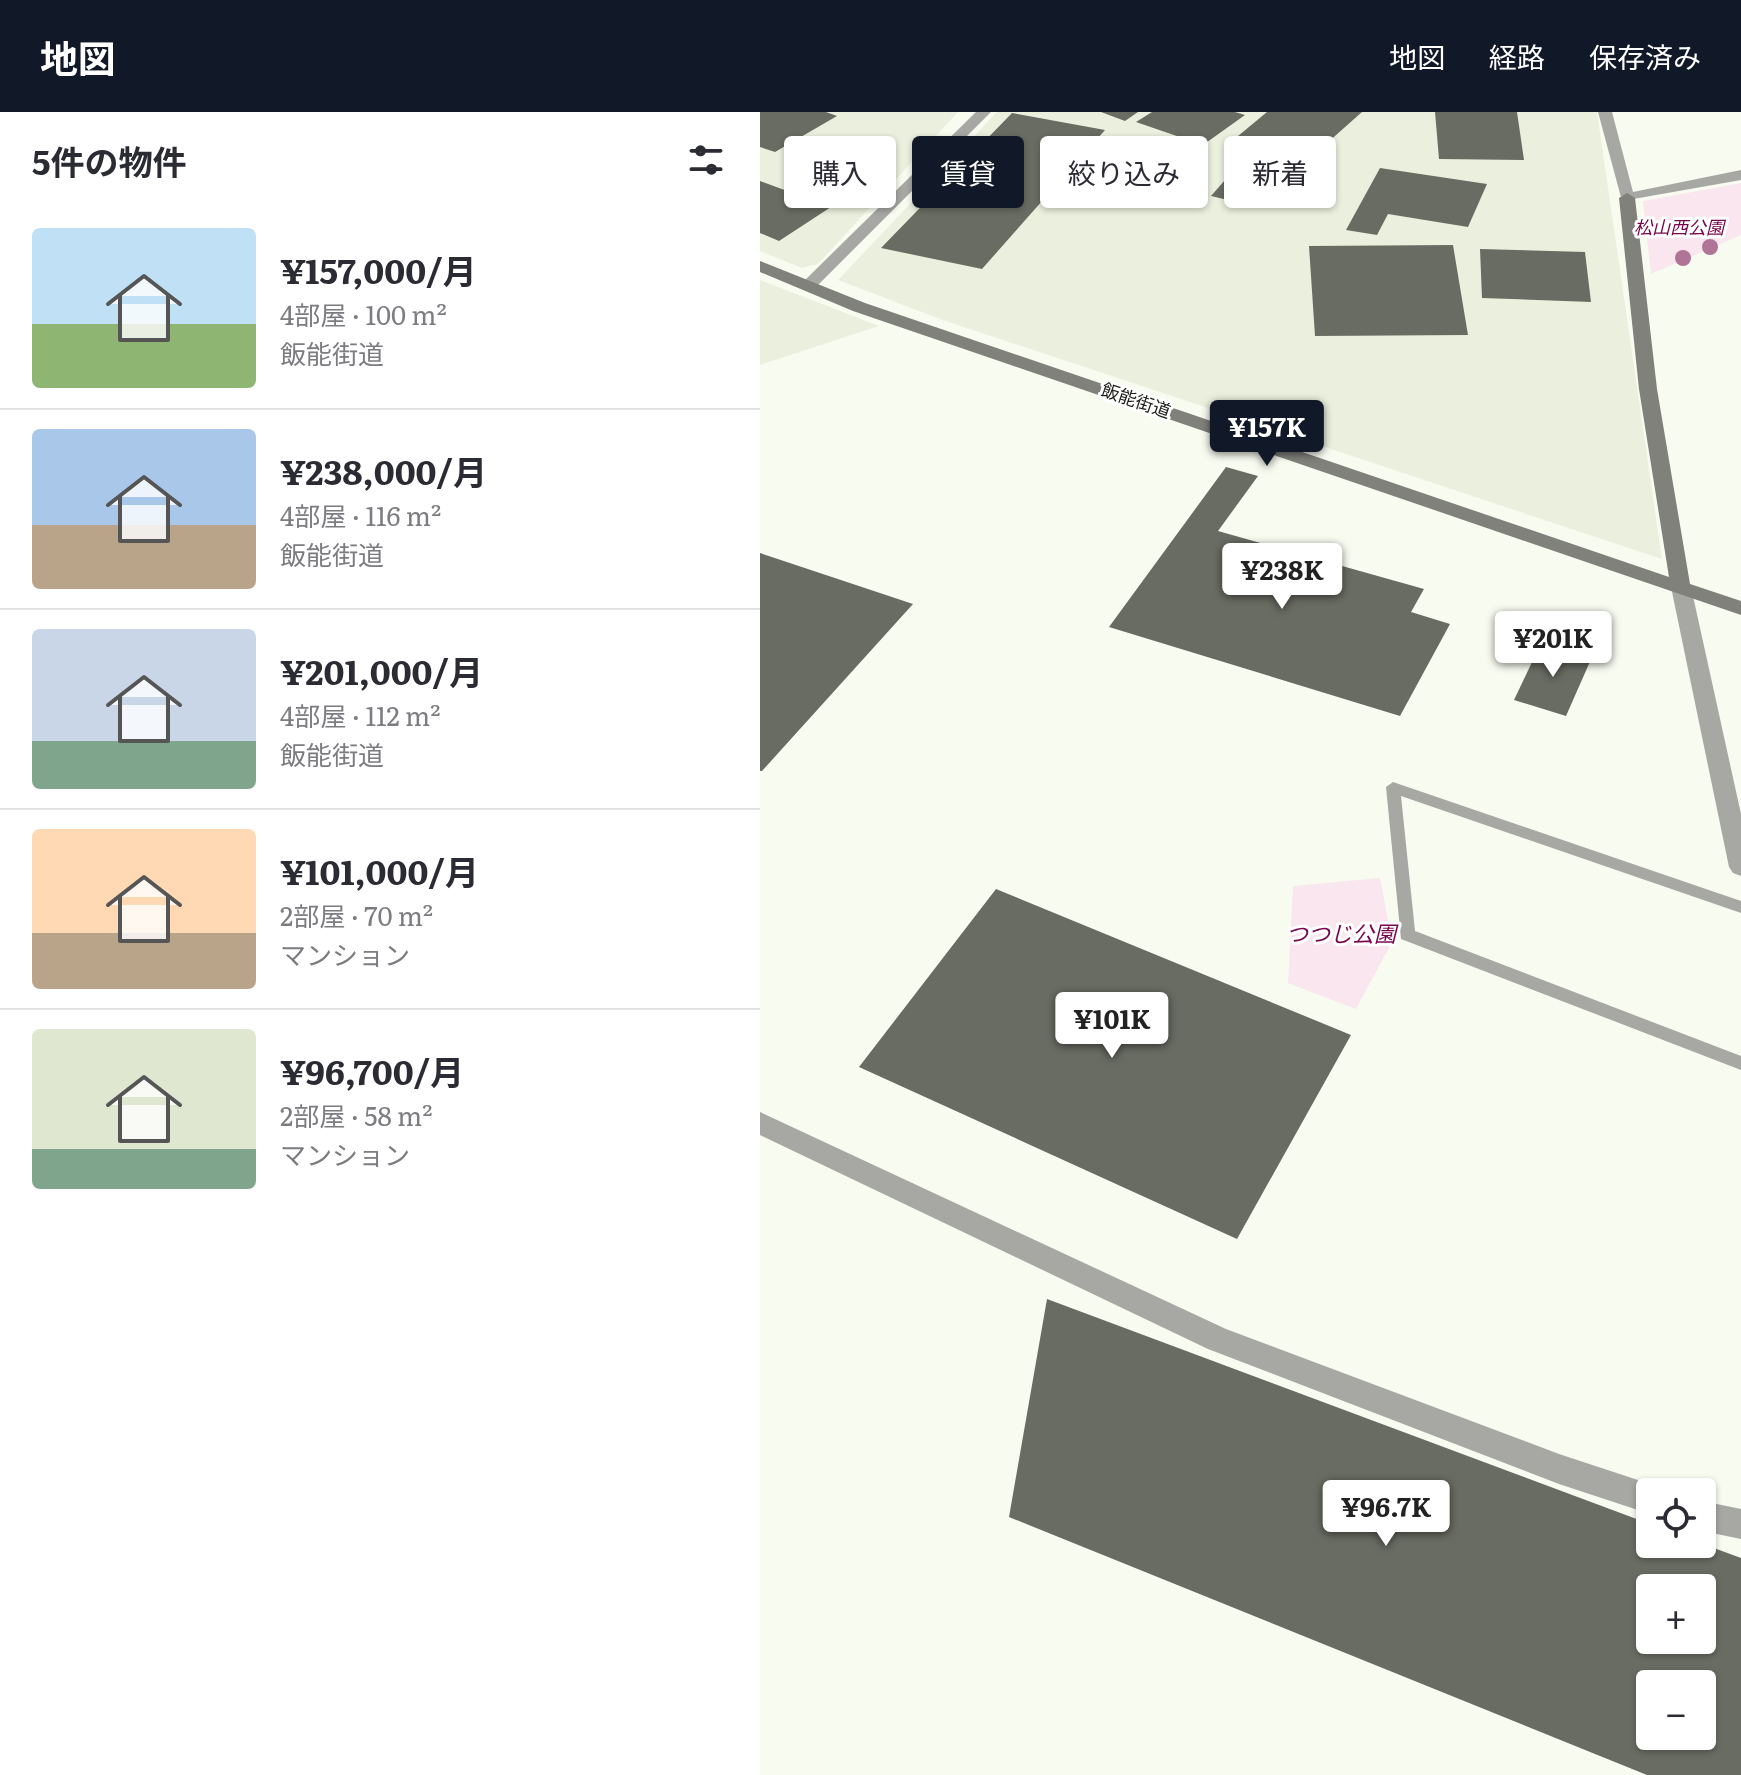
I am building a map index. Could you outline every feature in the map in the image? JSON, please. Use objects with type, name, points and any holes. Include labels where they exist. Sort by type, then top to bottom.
[{"type":"street","points":[[808,286],[984,112]]},
{"type":"street","points":[[1605,112],[1627,198],[1648,389],[1681,587],[1741,867]]},
{"type":"street","points":[[1627,198],[1741,175]]},
{"type":"street","name":"飯能街道","points":[[760,266],[874,312],[1741,608]]},
{"type":"street","points":[[760,1123],[1218,1339],[1559,1469],[1636,1494]]},
{"type":"street","points":[[1716,1519],[1741,1524]]},
{"type":"lane","points":[[1741,907],[1393,787],[1407,935],[1741,1063]]},
{"type":"shaded area","points":[[760,112],[958,112],[936,136],[912,136],[912,162],[896,179],[896,136],[784,136],[784,208],[870,208],[818,264],[802,268],[760,251]]},
{"type":"shaded area","points":[[997,112],[1597,112],[1662,559],[940,319],[838,280],[912,202],[912,208],[1024,208],[1024,136],[974,136]]},
{"type":"shaded area","points":[[760,280],[879,326],[760,365]]},
{"type":"green space","name":"松山西公園","points":[[1741,183],[1741,235],[1651,274],[1643,201]]},
{"type":"green space","name":"つつじ公園","points":[[1380,878],[1392,942],[1356,1009],[1288,983],[1293,886]]},
{"type":"building","points":[[760,112],[826,112],[837,116],[803,136],[784,136],[784,147],[775,152],[760,147]]},
{"type":"building","points":[[1101,112],[1138,112],[1125,121]]},
{"type":"building","points":[[1152,112],[1235,112],[1245,115],[1208,141],[1208,136],[1177,136],[1136,122]]},
{"type":"building","points":[[1267,112],[1362,112],[1335,136],[1238,136]]},
{"type":"building","points":[[1435,112],[1517,112],[1524,160],[1439,159]]},
{"type":"building","points":[[1012,113],[1105,130],[1100,136],[1040,136],[1040,203],[982,269],[881,248],[920,208],[1024,208],[1024,136],[990,136]]},
{"type":"building","points":[[1380,168],[1487,184],[1468,227],[1388,214],[1377,235],[1346,230]]},
{"type":"building","points":[[760,181],[784,190],[784,208],[829,208],[779,241],[760,233]]},
{"type":"building","points":[[1224,181],[1224,199],[1211,196]]},
{"type":"building","points":[[1453,245],[1468,335],[1315,336],[1309,246]]},
{"type":"building","points":[[1480,249],[1585,252],[1591,302],[1482,298]]},
{"type":"building","points":[[1226,467],[1258,476],[1218,531],[1424,589],[1411,612],[1450,624],[1400,716],[1109,627]]},
{"type":"building","points":[[760,553],[913,604],[762,771],[760,771]]},
{"type":"building","points":[[1541,643],[1592,657],[1566,716],[1514,700]]},
{"type":"building","points":[[996,889],[1351,1035],[1237,1239],[859,1067]]},
{"type":"building","points":[[1047,1299],[1636,1519],[1636,1558],[1716,1558],[1716,1549],[1741,1558],[1741,1775],[1647,1775],[1009,1517]]}]
